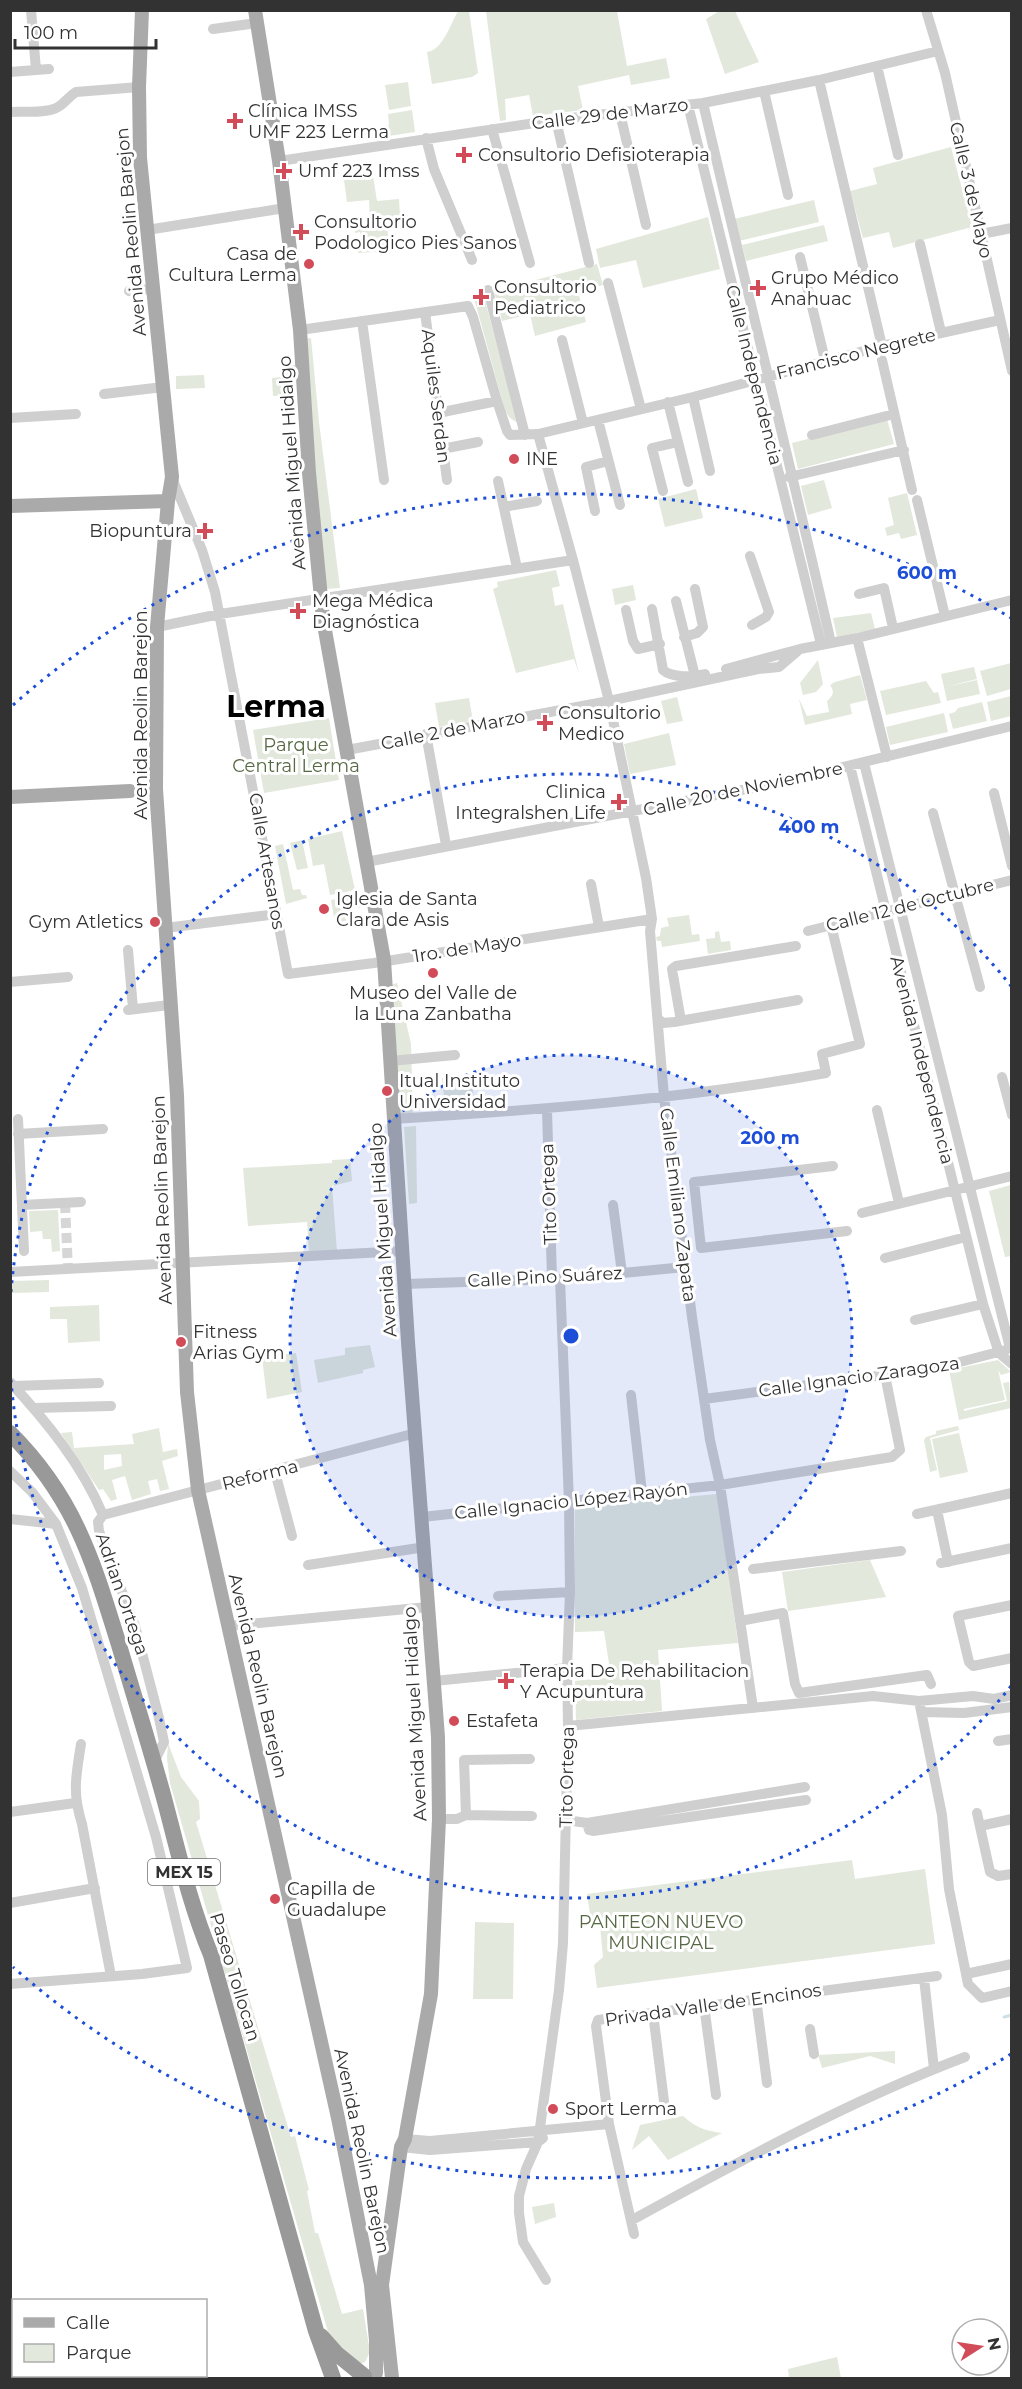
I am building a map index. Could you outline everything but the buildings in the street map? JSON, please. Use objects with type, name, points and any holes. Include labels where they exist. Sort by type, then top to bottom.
[{"type":"highway","name":"Paseo Tollocan","points":[[10,1433],[32,1456],[57,1490],[86,1544],[154,1762],[198,1923],[211,1955],[316,2331],[333,2379]]},
{"type":"highway","points":[[316,2331],[337,2354],[367,2376]]},
{"type":"main road","name":"Avenida Reolin Barejon","points":[[142,10],[139,87],[140,158],[172,477],[157,627],[156,789],[169,1005],[177,1095],[187,1392],[198,1490],[377,2285],[377,2358],[367,2376]]},
{"type":"main road","name":"Avenida Miguel Hidalgo","points":[[256,17],[279,160],[300,330],[308,462],[321,598],[384,960],[393,1119],[434,1681],[439,1819],[431,1994],[377,2285],[391,2379]]},
{"type":"main road","points":[[10,506],[168,501]]},
{"type":"main road","points":[[10,797],[130,791]]},
{"type":"main road","points":[[367,2376],[391,2379]]},
{"type":"street","points":[[31,10],[36,70]]},
{"type":"street","name":"Calle 3 de Mayo","points":[[926,10],[945,73],[1011,370]]},
{"type":"street","points":[[213,29],[256,17]]},
{"type":"street","name":"Calle 29 de Marzo","points":[[279,160],[556,120],[688,105],[819,80],[938,51]]},
{"type":"street","points":[[877,66],[898,155]]},
{"type":"street","points":[[10,72],[49,69]]},
{"type":"street","points":[[819,80],[882,346]]},
{"type":"street","points":[[10,112],[54,109],[76,92],[139,87]]},
{"type":"street","points":[[764,91],[788,195]]},
{"type":"street","name":"Calle Independencia","points":[[703,102],[734,235],[780,478],[795,541],[826,644]]},
{"type":"street","name":"Calle Independencia","points":[[688,105],[719,238],[794,476],[826,644]]},
{"type":"street","points":[[620,113],[646,225]]},
{"type":"street","points":[[556,120],[589,264]]},
{"type":"street","points":[[492,129],[530,263]]},
{"type":"street","points":[[426,138],[434,169],[472,260]]},
{"type":"street","points":[[147,230],[285,208]]},
{"type":"street","points":[[981,234],[1011,228]]},
{"type":"street","points":[[719,238],[734,235]]},
{"type":"street","points":[[920,244],[941,332]]},
{"type":"street","points":[[800,257],[825,360]]},
{"type":"street","points":[[608,283],[641,409]]},
{"type":"street","points":[[129,291],[152,289]]},
{"type":"street","points":[[488,290],[525,435]]},
{"type":"street","points":[[300,330],[468,306],[496,401],[438,413]]},
{"type":"street","name":"Aquiles Serdan","points":[[425,312],[447,480]]},
{"type":"street","name":"Francisco Negrete","points":[[496,401],[510,435],[538,434],[693,397],[825,360],[1000,320]]},
{"type":"street","points":[[362,321],[384,480]]},
{"type":"street","points":[[562,340],[583,423]]},
{"type":"street","points":[[882,360],[945,616]]},
{"type":"street","points":[[104,394],[163,387]]},
{"type":"street","points":[[693,397],[710,471]]},
{"type":"street","points":[[668,402],[688,483]]},
{"type":"street","points":[[10,418],[76,414]]},
{"type":"street","points":[[812,435],[894,414]]},
{"type":"street","points":[[598,420],[620,505]]},
{"type":"street","name":"Calle Emiliano Zapata","points":[[538,434],[609,701],[634,812],[652,919],[650,931],[664,1097],[685,1267],[753,1708]]},
{"type":"street","points":[[442,449],[478,442]]},
{"type":"street","points":[[663,491],[652,448],[678,442]]},
{"type":"street","points":[[780,478],[904,450]]},
{"type":"street","points":[[595,511],[586,467],[608,461]]},
{"type":"street","name":"Calle Artesanos","points":[[172,477],[202,550],[220,614],[286,967]]},
{"type":"street","points":[[498,481],[517,568]]},
{"type":"street","points":[[504,507],[537,501]]},
{"type":"street","points":[[795,541],[807,538]]},
{"type":"street","points":[[750,556],[769,612],[766,617],[752,625]]},
{"type":"street","points":[[157,627],[220,614],[573,560]]},
{"type":"street","points":[[859,594],[884,588],[893,628]]},
{"type":"street","points":[[684,637],[697,633],[703,627],[695,589]]},
{"type":"street","name":"Calle 2 de Marzo","points":[[347,750],[609,701],[758,669],[779,667],[803,648],[857,638],[1011,600]]},
{"type":"street","points":[[676,601],[695,676]]},
{"type":"street","points":[[652,609],[660,644],[662,666],[666,673],[695,676],[803,648]]},
{"type":"street","points":[[626,610],[633,641],[638,649],[660,644]]},
{"type":"street","points":[[857,638],[887,757]]},
{"type":"street","name":"Calle 20 de Noviembre","points":[[366,862],[446,845],[634,812],[864,763],[1011,726]]},
{"type":"street","points":[[426,734],[446,845]]},
{"type":"street","name":"Avenida Independencia","points":[[864,763],[988,1266],[1011,1348]]},
{"type":"street","name":"Avenida Independencia","points":[[850,766],[983,1304],[999,1353]]},
{"type":"street","points":[[130,791],[156,789]]},
{"type":"street","points":[[994,793],[1011,866]]},
{"type":"street","points":[[933,813],[980,987]]},
{"type":"street","name":"Calle 12 de Octubre","points":[[808,931],[1011,880]]},
{"type":"street","points":[[591,884],[599,927]]},
{"type":"street","points":[[165,928],[277,914]]},
{"type":"street","name":"1ro. de Mayo","points":[[286,967],[290,974],[652,919]]},
{"type":"street","points":[[393,1119],[546,1110],[664,1097],[826,1073],[822,1054],[860,1044],[831,925]]},
{"type":"street","points":[[681,1021],[672,969],[676,966],[796,946]]},
{"type":"street","points":[[128,950],[130,1010],[169,1005]]},
{"type":"street","points":[[10,982],[68,977]]},
{"type":"street","points":[[658,1019],[663,1023],[681,1021],[798,1000]]},
{"type":"street","points":[[921,1054],[935,1050]]},
{"type":"street","points":[[390,1061],[455,1055]]},
{"type":"street","points":[[1002,1077],[1011,1115]]},
{"type":"street","name":"Tito Ortega","points":[[546,1110],[569,1502],[570,1592],[563,1943],[559,1990],[539,2137],[526,2169],[519,2196],[519,2218],[523,2242],[546,2280]]},
{"type":"street","points":[[877,1110],[899,1203]]},
{"type":"street","points":[[18,1119],[24,1251]]},
{"type":"street","points":[[18,1134],[104,1129]]},
{"type":"street","points":[[833,1166],[694,1182],[701,1248],[847,1231]]},
{"type":"street","points":[[862,1213],[1011,1176]]},
{"type":"street","points":[[22,1205],[81,1202]]},
{"type":"street","points":[[613,1205],[622,1273]]},
{"type":"street","points":[[679,1218],[697,1215]]},
{"type":"street","points":[[885,1258],[966,1237]]},
{"type":"street","points":[[10,1272],[403,1251]]},
{"type":"street","points":[[975,1270],[988,1266]]},
{"type":"street","name":"Calle Pino Suárez","points":[[405,1284],[556,1278],[685,1267]]},
{"type":"street","points":[[915,1320],[983,1304]]},
{"type":"street","name":"Calle Ignacio Zaragoza","points":[[704,1399],[937,1368],[1011,1348]]},
{"type":"street","points":[[999,1353],[1011,1364]]},
{"type":"street","name":"Calle Ignacio López Rayón","points":[[422,1517],[720,1485],[892,1457],[900,1450],[885,1375]]},
{"type":"street","points":[[12,1384],[99,1383]]},
{"type":"street","name":"Adrian Ortega","points":[[12,1384],[34,1408],[83,1475],[103,1515],[98,1522],[99,1531],[135,1626],[164,1742],[154,1762]]},
{"type":"street","points":[[631,1395],[642,1492]]},
{"type":"street","points":[[34,1408],[111,1406]]},
{"type":"street","name":"Reforma","points":[[103,1515],[275,1472],[416,1433]]},
{"type":"street","points":[[10,1471],[32,1492],[56,1524],[82,1588],[156,1837],[187,1968],[142,1974],[10,1984]]},
{"type":"street","points":[[275,1472],[292,1536]]},
{"type":"street","points":[[917,1514],[1011,1493]]},
{"type":"street","points":[[937,1510],[945,1562],[1011,1548]]},
{"type":"street","points":[[10,1519],[56,1524]]},
{"type":"street","points":[[308,1565],[424,1547]]},
{"type":"street","points":[[753,1569],[901,1551]]},
{"type":"street","points":[[498,1596],[570,1592]]},
{"type":"street","points":[[1011,1605],[958,1617],[969,1662],[973,1666],[1011,1658]]},
{"type":"street","points":[[228,1626],[428,1607]]},
{"type":"street","points":[[741,1621],[783,1613],[795,1684],[799,1693],[929,1679]]},
{"type":"street","points":[[434,1681],[567,1668]]},
{"type":"street","points":[[568,1726],[873,1696],[919,1701],[963,1698],[994,1699],[1011,1695]]},
{"type":"street","points":[[963,1698],[964,1713]]},
{"type":"street","points":[[994,1699],[995,1711]]},
{"type":"street","points":[[919,1701],[942,1815],[949,1889],[968,1984],[982,1998],[1011,1991]]},
{"type":"street","points":[[922,1712],[964,1713],[995,1711],[1011,1707]]},
{"type":"street","points":[[998,1741],[1011,1739]]},
{"type":"street","points":[[81,1744],[74,1791],[75,1803],[82,1824],[111,1976]]},
{"type":"street","points":[[466,1815],[464,1760],[530,1759]]},
{"type":"street","points":[[566,1820],[587,1823],[805,1787]]},
{"type":"street","points":[[587,1823],[589,1830],[593,1832],[806,1800]]},
{"type":"street","points":[[10,1812],[75,1803]]},
{"type":"street","points":[[977,1813],[990,1872],[994,1875],[1011,1874]]},
{"type":"street","points":[[439,1819],[457,1819],[466,1815],[532,1816]]},
{"type":"street","points":[[980,1826],[1011,1819]]},
{"type":"street","points":[[10,1903],[95,1888]]},
{"type":"street","points":[[966,1974],[1011,1964]]},
{"type":"street","name":"Privada Valle de Encinos","points":[[634,2234],[609,2124],[596,2023],[601,2018],[937,1976]]},
{"type":"street","points":[[924,1978],[934,2069]]},
{"type":"street","points":[[756,1998],[767,2083]]},
{"type":"street","points":[[704,2005],[716,2095]]},
{"type":"street","points":[[653,2013],[664,2101]]},
{"type":"street","points":[[810,2029],[814,2054]]},
{"type":"street","points":[[632,2220],[741,2160],[859,2102],[965,2057]]},
{"type":"street","points":[[403,2143],[430,2146],[539,2137],[558,2128],[609,2124]]},
{"type":"green space","points":[[721,10],[735,11],[759,62],[725,74],[706,19]]},
{"type":"green space","points":[[458,11],[469,11],[478,73],[472,77],[432,84],[427,52],[433,50],[442,41]]},
{"type":"green space","points":[[486,11],[617,11],[627,66],[666,58],[670,78],[631,85],[629,75],[578,86],[583,110],[533,116],[529,95],[505,99],[506,120],[500,121]]},
{"type":"green space","points":[[408,82],[411,106],[389,110],[385,85]]},
{"type":"green space","points":[[412,110],[415,132],[382,137],[382,132],[389,125],[388,114]]},
{"type":"green space","points":[[951,147],[972,227],[893,248],[889,232],[863,238],[850,191],[877,184],[873,168]]},
{"type":"green space","points":[[373,176],[377,201],[399,199],[400,216],[386,218],[390,251],[358,253],[356,243],[361,242],[360,232],[355,233],[353,221],[370,218],[369,200],[347,202],[344,180]]},
{"type":"green space","points":[[814,200],[819,222],[739,241],[734,219]]},
{"type":"green space","points":[[708,217],[720,269],[643,288],[636,260],[600,268],[596,249]]},
{"type":"green space","points":[[824,225],[828,241],[746,261],[742,245]]},
{"type":"green space","points":[[597,264],[603,285],[578,292],[586,322],[535,336],[530,314],[502,321],[494,291]]},
{"type":"green space","points":[[484,297],[518,423],[505,411],[474,298]]},
{"type":"green space","points":[[311,338],[340,588],[325,589],[304,339]]},
{"type":"green space","points":[[295,365],[297,379],[292,383],[294,395],[273,396],[272,378],[281,377],[281,366]]},
{"type":"green space","points":[[204,375],[205,388],[176,389],[176,376]]},
{"type":"green space","points":[[887,419],[894,444],[798,469],[792,443]]},
{"type":"green space","points":[[824,480],[832,508],[808,515],[801,486]]},
{"type":"green space","points":[[696,489],[703,518],[665,527],[658,499]]},
{"type":"green space","points":[[907,493],[917,535],[901,539],[899,533],[887,536],[885,528],[894,525],[888,498]]},
{"type":"green space","points":[[556,570],[560,586],[552,588],[555,606],[563,604],[579,674],[574,659],[516,673],[493,589],[498,587],[497,582]]},
{"type":"green space","points":[[633,585],[636,600],[615,605],[612,589]]},
{"type":"green space","points":[[871,613],[875,629],[837,637],[833,618]]},
{"type":"green space","points":[[818,660],[823,684],[816,692],[803,695],[800,683]]},
{"type":"green space","points":[[1011,663],[1011,689],[987,696],[980,671]]},
{"type":"green space","points":[[974,667],[977,679],[945,687],[977,680],[980,694],[947,701],[941,674]]},
{"type":"green space","points":[[860,675],[867,700],[850,704],[852,714],[805,725],[799,699],[807,716],[829,712],[827,701],[833,692],[830,685]]},
{"type":"green space","points":[[926,681],[934,693],[938,692],[941,703],[886,715],[880,691]]},
{"type":"green space","points":[[1011,696],[1011,716],[991,721],[987,702]]},
{"type":"green space","points":[[677,697],[683,721],[667,724],[661,701]]},
{"type":"green space","points":[[469,698],[473,721],[439,727],[435,703]]},
{"type":"green space","points":[[982,702],[987,721],[953,729],[949,714],[958,708]]},
{"type":"green space","points":[[944,713],[948,732],[890,745],[886,727]]},
{"type":"green space","name":"Parque Central Lerma","points":[[329,718],[339,780],[264,793],[253,730]]},
{"type":"green space","points":[[669,733],[676,765],[630,774],[624,744]]},
{"type":"green space","points":[[342,831],[355,890],[330,895],[324,864],[313,866],[308,839]]},
{"type":"green space","points":[[302,840],[308,868],[297,870],[290,843]]},
{"type":"green space","points":[[283,844],[293,890],[300,889],[302,895],[306,895],[307,898],[286,904],[275,846]]},
{"type":"green space","points":[[359,895],[362,907],[345,910],[346,921],[335,923],[331,900]]},
{"type":"green space","points":[[689,915],[692,935],[699,934],[700,941],[662,947],[661,941],[657,941],[656,937],[660,936],[661,928],[669,926],[667,918]]},
{"type":"green space","points":[[719,931],[721,942],[730,941],[731,950],[708,954],[706,939],[715,938],[715,932]]},
{"type":"green space","points":[[397,983],[411,1044],[413,1120],[397,1121],[391,985]]},
{"type":"green space","points":[[471,1074],[475,1107],[461,1109],[460,1105],[445,1106],[442,1078]]},
{"type":"green space","points":[[416,1126],[417,1203],[409,1204],[404,1127]]},
{"type":"green space","points":[[350,1159],[352,1181],[332,1186],[337,1252],[309,1254],[307,1222],[248,1226],[243,1168],[332,1163],[332,1160]]},
{"type":"green space","points":[[1011,1185],[1011,1256],[1005,1257],[989,1191]]},
{"type":"green space","points":[[58,1210],[60,1251],[52,1252],[51,1239],[43,1239],[42,1231],[30,1232],[29,1211]]},
{"type":"green space","points":[[49,1280],[49,1292],[11,1293],[11,1281]]},
{"type":"green space","points":[[99,1305],[100,1341],[68,1343],[67,1319],[50,1319],[50,1307]]},
{"type":"green space","points":[[370,1345],[375,1367],[363,1370],[363,1373],[318,1383],[314,1360],[345,1355],[345,1348]]},
{"type":"green space","points":[[296,1353],[302,1392],[267,1399],[262,1357]]},
{"type":"green space","points":[[998,1360],[1011,1372],[1001,1375],[998,1370],[1005,1400],[964,1409],[964,1411],[1007,1401],[1003,1383],[1009,1382],[1011,1408],[959,1420],[949,1370]]},
{"type":"green space","points":[[958,1426],[959,1430],[930,1438],[937,1470],[930,1472],[924,1440],[936,1434],[936,1431]]},
{"type":"green space","points":[[159,1428],[163,1452],[177,1449],[178,1456],[162,1461],[169,1489],[160,1491],[157,1479],[148,1481],[151,1494],[132,1500],[125,1476],[112,1480],[117,1499],[111,1501],[103,1489],[99,1490],[61,1433],[72,1432],[74,1448],[134,1444],[132,1434]],"holes":[[[121,1454],[122,1466],[104,1470],[104,1455]]]},
{"type":"green space","points":[[959,1433],[968,1472],[940,1478],[932,1439]]},
{"type":"green space","points":[[717,1494],[738,1643],[658,1650],[662,1711],[576,1720],[575,1681],[611,1677],[604,1631],[575,1632],[575,1507]]},
{"type":"green space","points":[[870,1560],[886,1597],[788,1611],[782,1572]]},
{"type":"green space","points":[[168,1743],[181,1777],[199,1801],[200,1819],[196,1822],[291,2137],[295,2136],[309,2190],[307,2191],[315,2233],[318,2233],[342,2314],[363,2309],[370,2352],[365,2362],[356,2365],[332,2346],[170,1783]]},
{"type":"green space","name":"PANTEON NUEVO MUNICIPAL","points":[[852,1860],[855,1879],[925,1869],[935,1944],[597,1988],[594,1965],[603,1957],[600,1926],[591,1921],[587,1894]]},
{"type":"green space","points":[[475,1922],[514,1923],[513,1999],[473,1999]]},
{"type":"green space","points":[[895,2051],[895,2064],[870,2056],[822,2068],[818,2055]]},
{"type":"green space","points":[[683,2116],[701,2128],[722,2133],[668,2160],[649,2136],[632,2150],[640,2125]]},
{"type":"green space","points":[[554,2203],[556,2217],[535,2224],[532,2207]]},
{"type":"green space","points":[[837,2357],[841,2378],[789,2378],[788,2369]]},
{"type":"waterway","points":[[1004,2017],[1012,2015]]},
{"type":"tunnel","points":[[65,1203],[68,1270]]},
{"type":"place","name":"Clínica IMSS UMF 223 Lerma","points":[[235,121]]},
{"type":"place","name":"Consultorio Defisioterapia","points":[[464,155]]},
{"type":"place","name":"Umf 223 Imss","points":[[284,171]]},
{"type":"place","name":"Consultorio Podologico Pies Sanos","points":[[301,232]]},
{"type":"place","name":"Casa de Cultura Lerma","points":[[309,264]]},
{"type":"place","name":"Grupo Médico Anahuac","points":[[758,288]]},
{"type":"place","name":"Consultorio Pediatrico","points":[[481,297]]},
{"type":"place","name":"INE","points":[[514,459]]},
{"type":"place","name":"Biopuntura","points":[[205,531]]},
{"type":"place","name":"Mega Médica Diagnóstica","points":[[298,611]]},
{"type":"place","name":"Consultorio Medico","points":[[545,723]]},
{"type":"place","name":"Clinica Integralshen Life","points":[[619,802]]},
{"type":"place","name":"Iglesia de Santa Clara de Asis","points":[[324,909]]},
{"type":"place","name":"Gym Atletics","points":[[155,922]]},
{"type":"place","name":"Museo del Valle de la Luna Zanbatha","points":[[433,973]]},
{"type":"place","name":"Itual Instituto Universidad","points":[[387,1091]]},
{"type":"place","name":"Fitness Arias Gym","points":[[181,1342]]},
{"type":"place","name":"Terapia De Rehabilitacion Y Acupuntura","points":[[506,1681]]},
{"type":"place","name":"Estafeta","points":[[454,1721]]},
{"type":"place","name":"Capilla de Guadalupe","points":[[275,1899]]},
{"type":"place","name":"Sport Lerma","points":[[553,2109]]},
{"type":"district","name":"Lerma","points":[[276,706]]}]
